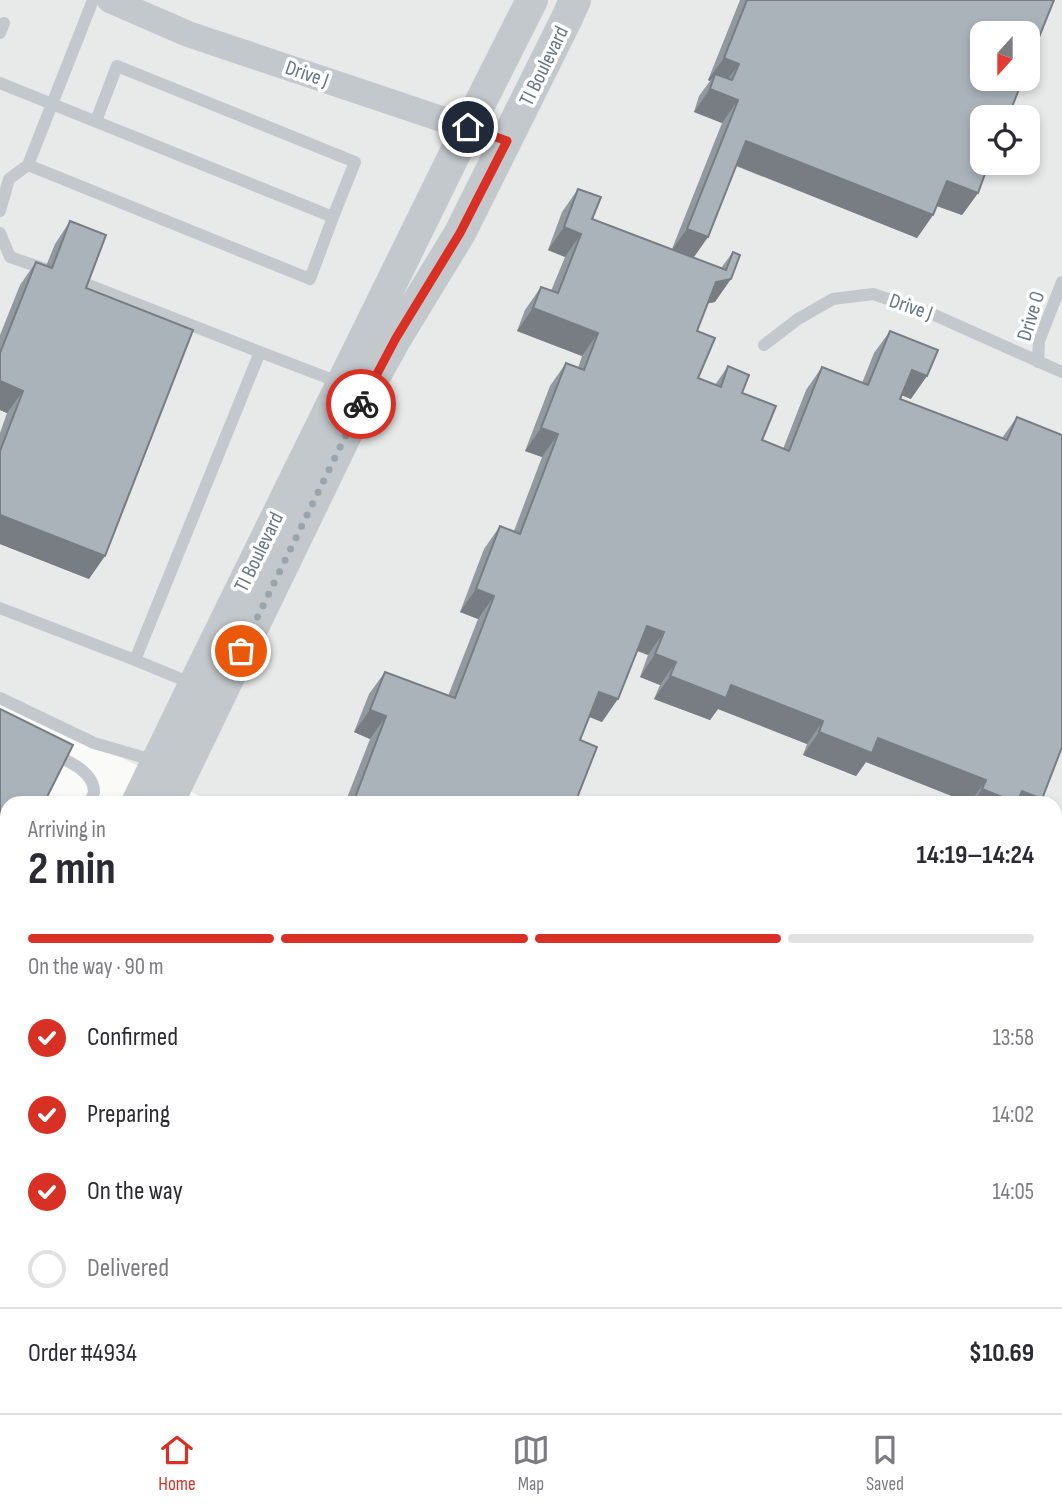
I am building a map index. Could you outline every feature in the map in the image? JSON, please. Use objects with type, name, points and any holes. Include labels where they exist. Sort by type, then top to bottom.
[{"type":"street","name":"TI Boulevard","points":[[168,796],[169,767],[194,685],[532,0]]},
{"type":"street","name":"TI Boulevard","points":[[143,796],[169,767],[371,383],[460,233],[575,0]]},
{"type":"street","name":"Drive J","points":[[119,2],[188,34],[507,141]]},
{"type":"lane","points":[[0,211],[9,178],[28,165],[93,0]]},
{"type":"lane","points":[[28,165],[310,279],[355,162],[117,66],[96,121]]},
{"type":"lane","points":[[0,83],[333,218]]},
{"type":"lane","points":[[0,233],[10,257],[45,269]]},
{"type":"lane","points":[[81,282],[343,384]]},
{"type":"lane","name":"Drive O","points":[[1038,362],[1039,341],[1062,282]]},
{"type":"lane","name":"Drive J","points":[[764,345],[799,318],[833,299],[873,294],[930,313],[1062,372]]},
{"type":"lane","points":[[135,660],[260,352]]},
{"type":"lane","points":[[0,608],[194,685]]},
{"type":"lane","points":[[0,698],[94,743],[169,767]]},
{"type":"lane","points":[[36,746],[72,763],[89,777],[94,792],[92,796]]},
{"type":"shaded area","points":[[0,0],[1062,0],[1062,796],[200,796],[0,698]]},
{"type":"building","points":[[747,0],[1054,0],[1040,35],[1040,21],[970,21],[970,91],[1018,91],[1013,105],[970,105],[970,175],[985,175],[978,193],[947,181],[933,215],[746,141],[708,237],[687,229],[738,100],[710,89],[715,74],[732,80],[739,64],[724,58]]},
{"type":"building","points":[[578,189],[601,197],[592,219],[726,270],[733,252],[740,255],[731,279],[716,282],[697,331],[715,338],[698,378],[721,387],[728,366],[749,375],[742,393],[776,406],[762,440],[789,451],[822,367],[868,385],[890,331],[938,350],[927,376],[912,370],[900,399],[1007,440],[1017,417],[1062,435],[1062,747],[1043,796],[1022,791],[1020,796],[1000,796],[982,789],[986,780],[878,738],[872,753],[819,732],[823,721],[731,685],[726,698],[670,676],[676,662],[655,654],[664,632],[647,626],[618,699],[599,692],[580,740],[597,747],[578,796],[356,796],[386,716],[370,710],[385,672],[455,698],[494,596],[476,589],[500,526],[520,534],[558,434],[541,428],[566,363],[584,370],[598,333],[533,308],[541,287],[558,293],[581,234],[564,227]]},
{"type":"building","points":[[70,221],[106,235],[86,288],[193,330],[105,556],[0,515],[0,451],[23,391],[0,381],[0,353],[36,262],[52,268]]},
{"type":"building","points":[[0,709],[73,745],[48,796],[0,796]]},
{"type":"way so far","points":[[241,651],[361,404]]},
{"type":"route","points":[[361,404],[396,338],[460,233],[507,141],[468,127]]}]
